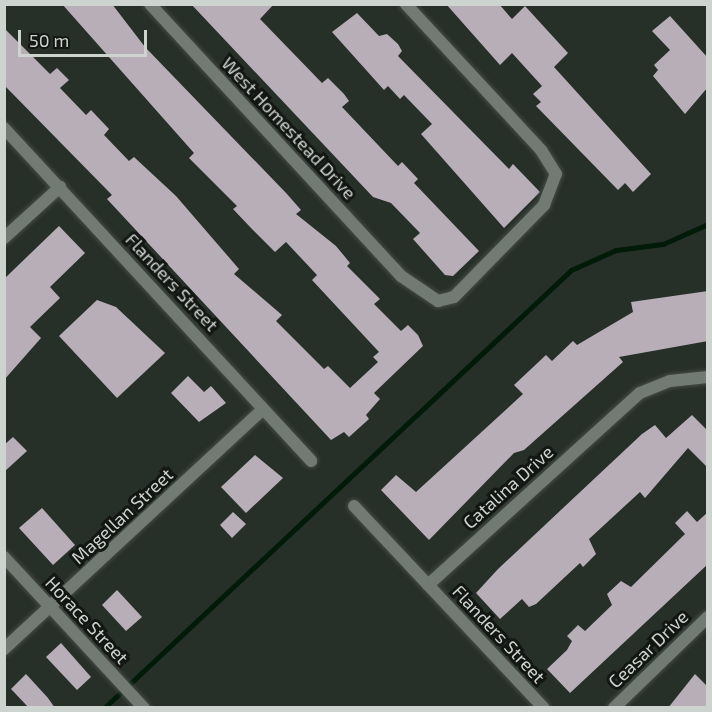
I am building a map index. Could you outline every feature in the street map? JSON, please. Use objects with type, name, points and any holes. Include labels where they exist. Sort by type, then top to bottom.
[{"type":"street","name":"West Homestead Drive","points":[[150,4],[401,276],[432,299],[454,297],[553,193],[556,174],[541,150],[406,4]]},
{"type":"street","name":"Flanders Street","points":[[4,128],[312,461]]},
{"type":"street","points":[[4,238],[60,187]]},
{"type":"street","name":"Catalina Drive","points":[[428,585],[640,393],[670,381],[708,377]]},
{"type":"street","name":"Magellan Street","points":[[4,649],[263,409]]},
{"type":"street","name":"Flanders Street","points":[[354,506],[544,708]]},
{"type":"street","name":"Horace Street","points":[[4,556],[144,708]]},
{"type":"street","name":"Ceasar Drive","points":[[614,708],[708,617]]},
{"type":"building","points":[[62,4],[112,4],[145,47],[287,194],[301,210],[296,214],[336,246],[350,263],[347,266],[380,299],[374,304],[401,331],[408,325],[418,335],[423,346],[374,393],[380,399],[366,415],[369,419],[349,437],[344,432],[331,440],[107,199],[112,195],[4,85],[4,28],[50,74],[57,68],[69,80],[60,88],[86,115],[91,110],[109,129],[104,135],[129,161],[134,157],[176,196],[239,269],[234,274],[282,315],[276,321],[324,369],[328,366],[350,388],[378,362],[373,357],[379,352],[312,280],[317,275],[286,242],[275,252],[233,209],[237,206],[189,158],[194,153]]},
{"type":"building","points":[[191,4],[274,4],[260,19],[322,83],[328,78],[344,94],[349,101],[342,107],[398,166],[402,162],[418,179],[414,183],[479,251],[453,276],[445,275],[413,239],[420,233],[391,203],[373,197]]},
{"type":"building","points":[[446,4],[499,4],[512,19],[525,6],[568,53],[554,67],[651,174],[633,192],[625,183],[618,190],[536,106],[541,102],[533,94],[542,86],[512,53],[500,65]]},
{"type":"building","points":[[357,13],[379,36],[387,34],[398,44],[402,51],[398,56],[509,169],[513,164],[540,192],[504,228],[421,134],[432,124],[404,95],[400,99],[388,86],[384,90],[332,32]]},
{"type":"building","points":[[670,16],[708,58],[708,87],[685,114],[653,76],[658,70],[654,65],[670,50],[652,31]]},
{"type":"building","points":[[59,226],[85,253],[50,287],[60,298],[30,327],[41,338],[4,380],[4,279]]},
{"type":"building","points":[[708,291],[708,341],[619,357],[623,362],[524,450],[514,453],[429,540],[381,490],[396,475],[416,492],[523,394],[514,385],[546,355],[552,361],[573,341],[577,345],[633,312],[631,302]]},
{"type":"building","points":[[97,300],[116,307],[165,353],[117,398],[59,336]]},
{"type":"building","points":[[188,376],[204,392],[211,386],[226,403],[199,422],[171,393]]},
{"type":"building","points":[[692,415],[708,431],[708,468],[688,448],[645,498],[640,492],[589,539],[596,554],[583,567],[580,563],[536,604],[529,607],[522,599],[500,619],[476,593],[498,569],[642,434],[655,425],[666,438]]},
{"type":"building","points":[[13,437],[27,451],[4,472],[4,445]]},
{"type":"building","points":[[255,455],[283,478],[246,513],[221,487]]},
{"type":"building","points":[[42,508],[75,545],[53,565],[19,528]]},
{"type":"building","points":[[687,511],[697,522],[708,512],[708,564],[570,693],[547,669],[567,650],[572,641],[567,636],[578,625],[585,631],[612,605],[607,594],[621,581],[631,587],[685,534],[675,523]]},
{"type":"building","points":[[233,512],[246,524],[232,538],[220,525]]},
{"type":"building","points":[[117,590],[142,617],[126,631],[102,605]]},
{"type":"building","points":[[61,643],[91,677],[77,690],[46,657]]},
{"type":"building","points":[[26,674],[55,708],[29,708],[11,689]]},
{"type":"building","points":[[695,674],[708,687],[708,708],[668,708]]},
{"type":"waterway","points":[[104,708],[571,270],[616,250],[663,244],[708,224]]}]
